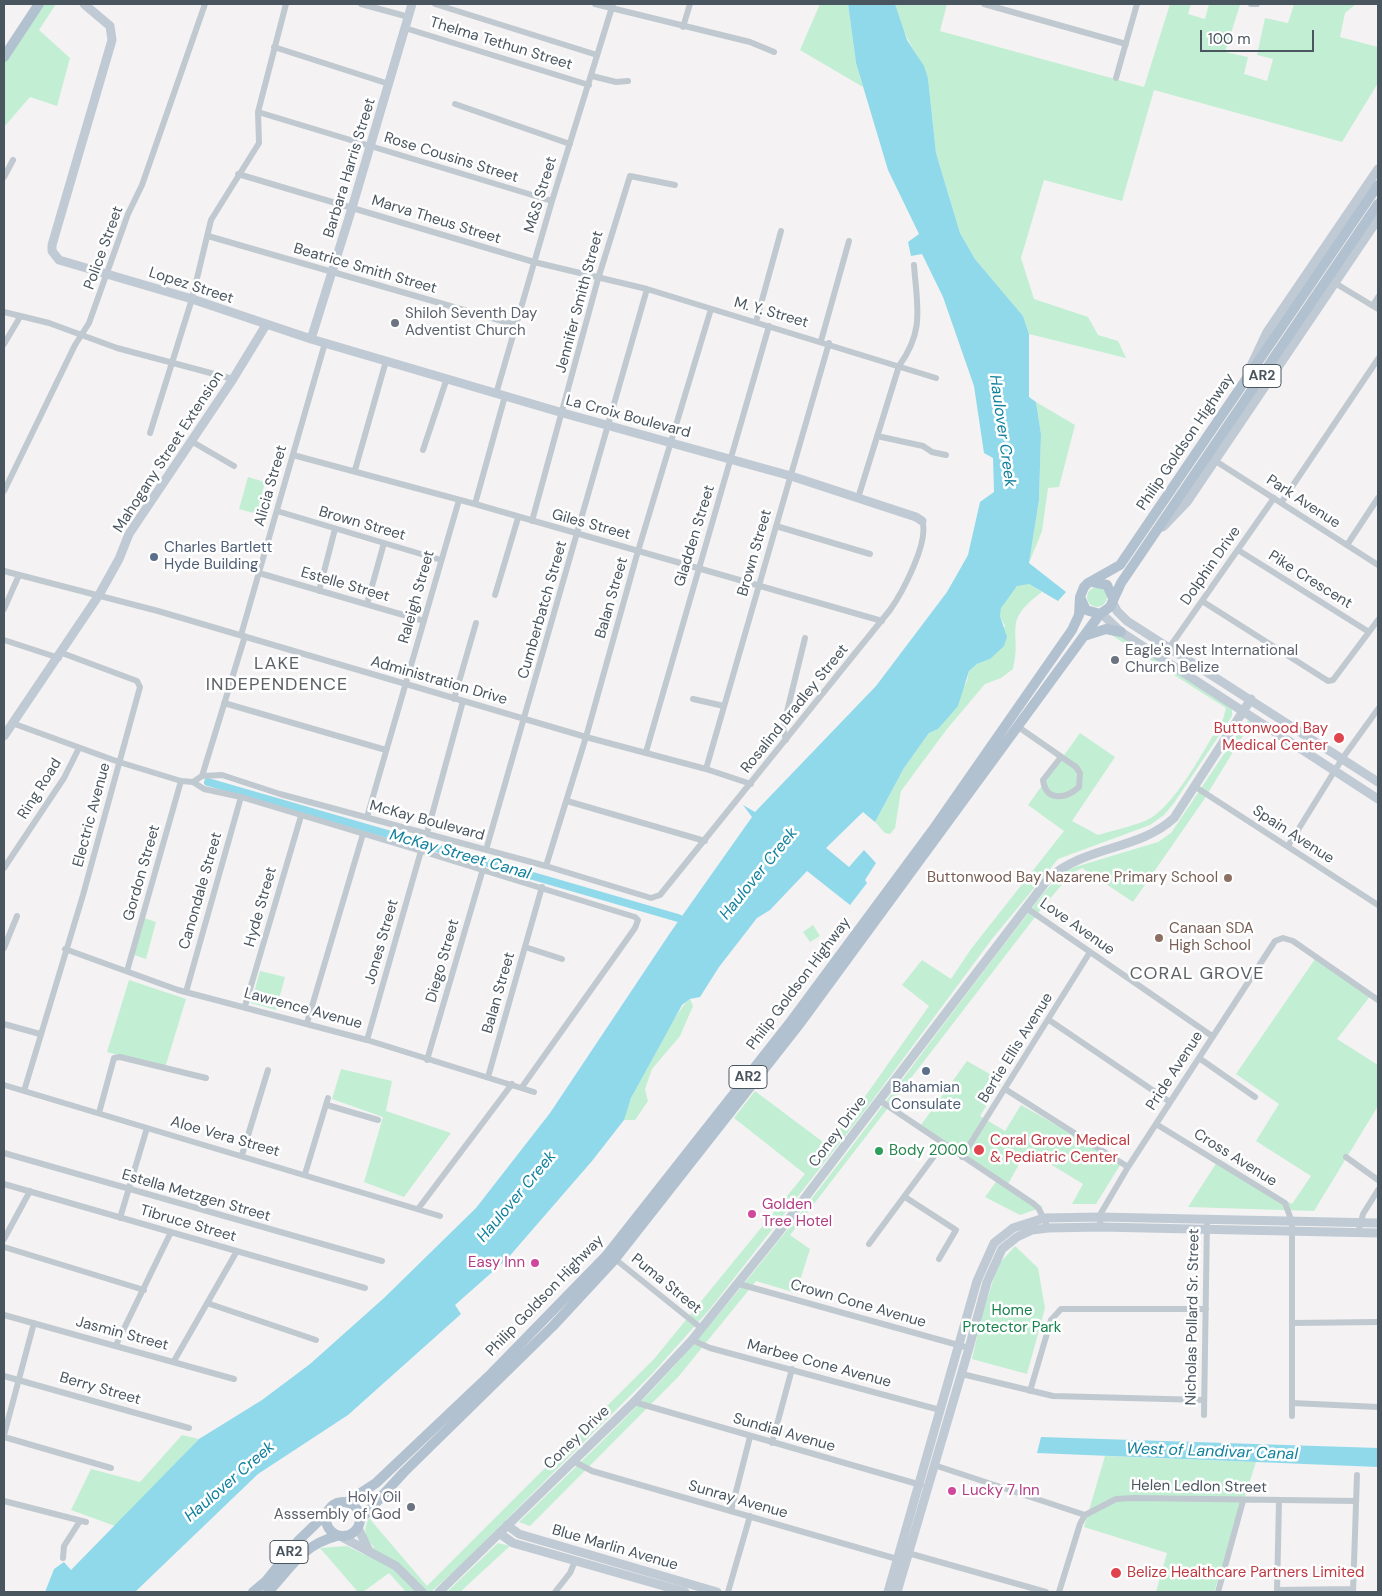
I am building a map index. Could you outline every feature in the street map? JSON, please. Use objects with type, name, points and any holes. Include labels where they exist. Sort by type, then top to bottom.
[{"type":"main road","points":[[4,57],[39,4]]},
{"type":"main road","name":"Philip Goldson Highway","points":[[1093,582],[1120,565],[1378,185]]},
{"type":"main road","name":"Philip Goldson Highway","points":[[1113,601],[1121,583],[1149,541],[1378,204]]},
{"type":"main road","points":[[1093,582],[1107,585],[1113,601],[1101,614],[1086,610],[1080,597],[1084,587],[1093,582]]},
{"type":"main road","name":"Philip Goldson Highway","points":[[347,1502],[376,1483],[468,1396],[545,1321],[606,1256],[792,1020],[932,831],[1072,630],[1079,615],[1080,597]]},
{"type":"main road","name":"Philip Goldson Highway","points":[[359,1524],[404,1472],[553,1326],[615,1259],[706,1146],[804,1018],[1101,614]]},
{"type":"main road","points":[[1083,636],[1100,630],[1121,632]]},
{"type":"main road","points":[[347,1502],[357,1508],[359,1524],[351,1535],[340,1536],[329,1530],[326,1524],[327,1513],[332,1505],[347,1502]]},
{"type":"main road","name":"AR2","points":[[253,1592],[266,1581],[298,1541],[327,1513]]},
{"type":"main road","name":"AR2","points":[[268,1592],[311,1546],[322,1540],[340,1536]]},
{"type":"street","name":"Lopez Street","points":[[84,4],[110,26],[112,40],[52,252],[63,263],[108,274],[192,299],[325,343]]},
{"type":"street","name":"Police Street","points":[[4,492],[89,323],[128,214],[142,186],[205,4]]},
{"type":"street","points":[[150,433],[192,299],[215,211],[259,142],[258,112],[286,4]]},
{"type":"street","points":[[361,4],[409,17]]},
{"type":"street","name":"Barbara Harris Street","points":[[311,339],[371,146],[412,4]]},
{"type":"street","points":[[435,4],[597,55]]},
{"type":"street","points":[[595,4],[612,6],[683,27],[750,42],[774,52]]},
{"type":"street","points":[[683,27],[690,4]]},
{"type":"street","points":[[984,4],[1126,44]]},
{"type":"street","points":[[1116,78],[1137,4]]},
{"type":"street","points":[[1251,4],[1257,4]]},
{"type":"street","name":"M&S Street","points":[[475,504],[516,326],[612,6]]},
{"type":"street","name":"Thelma Tethun Street","points":[[406,28],[590,84]]},
{"type":"street","points":[[274,47],[389,84]]},
{"type":"street","name":"Thelma Tethun Street","points":[[592,76],[616,82],[628,81]]},
{"type":"street","points":[[455,104],[570,144]]},
{"type":"street","name":"Rose Cousins Street","points":[[258,112],[552,201]]},
{"type":"street","points":[[4,177],[14,160]]},
{"type":"street","points":[[1244,383],[1267,332],[1378,169]]},
{"type":"street","name":"Marva Theus Street","points":[[238,174],[534,262],[598,279]]},
{"type":"street","name":"Jennifer Smith Street","points":[[532,521],[598,279],[630,176],[676,185]]},
{"type":"street","points":[[1149,541],[1187,502],[1378,219]]},
{"type":"street","points":[[756,322],[781,232]]},
{"type":"street","name":"Beatrice Smith Street","points":[[208,236],[516,326]]},
{"type":"street","points":[[821,341],[850,241]]},
{"type":"street","points":[[858,498],[899,366],[910,352],[918,330],[914,265]]},
{"type":"street","name":"M. Y. Street","points":[[598,279],[648,290],[830,343],[936,378]]},
{"type":"street","points":[[1335,282],[1375,307],[1378,297]]},
{"type":"street","name":"Cumberbatch Street","points":[[486,850],[648,290]]},
{"type":"street","name":"Balan Street","points":[[546,866],[586,737],[638,550],[711,309]]},
{"type":"street","points":[[4,312],[50,323],[116,348],[233,379]]},
{"type":"street","points":[[4,344],[20,316]]},
{"type":"street","name":"Mahogany Street Extension","points":[[4,736],[99,595],[119,559],[130,534],[233,379],[266,325]]},
{"type":"street","name":"Gladden Street","points":[[646,752],[697,568],[768,326]]},
{"type":"street","name":"La Croix Boulevard","points":[[325,343],[563,413],[791,476],[922,521]]},
{"type":"street","name":"Alicia Street","points":[[202,776],[325,343]]},
{"type":"street","name":"Brown Street","points":[[706,769],[830,343]]},
{"type":"street","points":[[1281,503],[1378,359]]},
{"type":"street","points":[[354,470],[386,360]]},
{"type":"street","points":[[423,450],[446,378]]},
{"type":"street","points":[[877,436],[923,446],[932,452],[946,455]]},
{"type":"street","points":[[191,442],[234,466]]},
{"type":"street","name":"Giles Street","points":[[293,455],[475,504],[518,518],[638,550],[882,621]]},
{"type":"street","name":"Park Avenue","points":[[1214,460],[1378,565]]},
{"type":"street","name":"Dolphin Drive","points":[[1169,648],[1274,498]]},
{"type":"street","points":[[1346,545],[1378,498]]},
{"type":"street","name":"Raleigh Street","points":[[366,817],[459,500]]},
{"type":"street","name":"Brown Street","points":[[277,511],[441,560]]},
{"type":"street","points":[[495,595],[518,518]]},
{"type":"street","name":"Rosalind Bradley Street","points":[[656,898],[705,841],[897,601],[908,579],[924,534],[922,521]]},
{"type":"street","points":[[776,526],[870,554]]},
{"type":"street","points":[[319,591],[335,529]]},
{"type":"street","points":[[367,604],[384,543]]},
{"type":"street","name":"Pike Crescent","points":[[1238,550],[1369,632]]},
{"type":"street","name":"Administration Drive","points":[[4,571],[99,595],[243,636],[586,737],[706,769],[751,784]]},
{"type":"street","name":"Estelle Street","points":[[259,574],[424,621]]},
{"type":"street","points":[[4,609],[19,575]]},
{"type":"street","points":[[1113,601],[1117,612],[1127,621],[1378,782]]},
{"type":"street","points":[[1202,601],[1331,681],[1378,620]]},
{"type":"street","points":[[1101,614],[1121,632],[1378,799]]},
{"type":"street","points":[[454,698],[476,623]]},
{"type":"street","points":[[786,740],[783,728],[805,638]]},
{"type":"street","name":"Electric Avenue","points":[[4,640],[60,655],[140,684],[24,1091]]},
{"type":"street","points":[[693,699],[724,706]]},
{"type":"street","name":"Coney Drive","points":[[438,1592],[634,1402],[692,1340],[739,1284],[1048,879],[1071,861],[1158,831],[1174,818],[1251,699]]},
{"type":"street","points":[[427,833],[463,701]]},
{"type":"street","points":[[224,703],[386,750]]},
{"type":"street","points":[[1288,846],[1334,771],[1378,709]]},
{"type":"street","name":"McKay Boulevard","points":[[12,724],[181,782],[193,782],[204,789],[240,797],[483,869],[629,914],[638,920],[635,928],[522,1088]]},
{"type":"street","points":[[1017,726],[1076,767],[1081,780],[1079,788],[1071,795],[1058,798],[1051,795],[1043,780],[1061,757]]},
{"type":"street","name":"Ring Road","points":[[4,868],[64,778],[79,748]]},
{"type":"street","name":"McKay Boulevard","points":[[202,776],[222,775],[280,794],[427,833],[656,898]]},
{"type":"street","points":[[193,782],[202,776]]},
{"type":"street","name":"Gordon Street","points":[[127,971],[181,782]]},
{"type":"street","name":"Spain Avenue","points":[[1194,786],[1378,905]]},
{"type":"street","name":"Canondale Street","points":[[186,992],[240,797]]},
{"type":"street","points":[[567,801],[705,841]]},
{"type":"street","name":"Hyde Street","points":[[245,1006],[301,816]]},
{"type":"street","points":[[307,1023],[363,834]]},
{"type":"street","name":"Jones Street","points":[[367,1040],[421,851]]},
{"type":"street","name":"Diego Street","points":[[427,1060],[483,869]]},
{"type":"street","name":"Balan Street","points":[[488,1077],[542,887]]},
{"type":"street","name":"Love Avenue","points":[[1025,907],[1212,1036]]},
{"type":"street","points":[[4,948],[17,916]]},
{"type":"street","name":"Pride Avenue","points":[[1100,1227],[1100,1217],[1103,1208],[1128,1166],[1275,941],[1283,938],[1293,941],[1378,1000]]},
{"type":"street","points":[[525,947],[562,958]]},
{"type":"street","name":"Lawrence Avenue","points":[[65,949],[186,992],[245,1006],[367,1040],[534,1092]]},
{"type":"street","name":"Bertie Ellis Avenue","points":[[962,1157],[1090,952]]},
{"type":"street","points":[[1049,1020],[1170,1102]]},
{"type":"street","points":[[4,1024],[40,1034]]},
{"type":"street","points":[[99,1113],[114,1058],[120,1057],[206,1078]]},
{"type":"street","points":[[1199,1058],[1255,1097]]},
{"type":"street","points":[[242,1155],[268,1070]]},
{"type":"street","points":[[418,1208],[512,1084]]},
{"type":"street","name":"Aloe Vera Street","points":[[4,1085],[440,1216]]},
{"type":"street","points":[[1005,1089],[1128,1166]]},
{"type":"street","points":[[879,1100],[1034,1204],[1044,1218],[1048,1228]]},
{"type":"street","points":[[305,1174],[328,1101],[378,1120]]},
{"type":"street","name":"Cross Avenue","points":[[1156,1124],[1284,1203],[1292,1226]]},
{"type":"street","points":[[120,1218],[148,1128]]},
{"type":"street","points":[[869,1244],[942,1144]]},
{"type":"street","name":"Estella Metzgen Street","points":[[4,1153],[382,1262]]},
{"type":"street","points":[[1346,1157],[1378,1180]]},
{"type":"street","name":"Tibruce Street","points":[[4,1184],[365,1288]]},
{"type":"street","points":[[1358,1233],[1359,1223],[1378,1190]]},
{"type":"street","points":[[4,1239],[30,1191]]},
{"type":"street","points":[[905,1197],[956,1230],[939,1259]]},
{"type":"street","points":[[897,1592],[908,1552],[940,1410],[960,1346],[977,1281],[994,1244],[1013,1228],[1044,1218],[1100,1217],[1206,1224],[1292,1226],[1378,1223]]},
{"type":"street","points":[[888,1592],[897,1559],[923,1486],[934,1465],[962,1374],[987,1282],[1002,1249],[1017,1237],[1032,1230],[1048,1228],[1206,1224]]},
{"type":"street","name":"Nicholas Pollard Sr. Street","points":[[1204,1415],[1206,1224]]},
{"type":"street","points":[[1292,1226],[1358,1233],[1378,1233]]},
{"type":"street","points":[[1292,1226],[1292,1416]]},
{"type":"street","points":[[116,1346],[171,1232]]},
{"type":"street","points":[[4,1247],[144,1290]]},
{"type":"street","points":[[174,1361],[237,1251]]},
{"type":"street","name":"Puma Street","points":[[615,1259],[701,1328]]},
{"type":"street","name":"Crown Cone Avenue","points":[[739,1284],[969,1348]]},
{"type":"street","points":[[207,1302],[316,1340]]},
{"type":"street","points":[[1030,1391],[1051,1320],[1055,1313],[1061,1309],[1206,1309]]},
{"type":"street","name":"Jasmin Street","points":[[4,1314],[234,1379]]},
{"type":"street","points":[[1292,1323],[1378,1322]]},
{"type":"street","points":[[34,1323],[4,1436],[111,1468]]},
{"type":"street","name":"Marbee Cone Avenue","points":[[692,1340],[710,1348],[940,1410]]},
{"type":"street","points":[[772,1443],[792,1369]]},
{"type":"street","points":[[962,1374],[1030,1391],[1065,1397],[1204,1400]]},
{"type":"street","name":"Berry Street","points":[[4,1376],[189,1428]]},
{"type":"street","name":"Sundial Avenue","points":[[634,1402],[923,1486]]},
{"type":"street","points":[[1292,1403],[1378,1407]]},
{"type":"street","points":[[731,1511],[750,1437]]},
{"type":"street","name":"Sunray Avenue","points":[[573,1461],[592,1471],[897,1559]]},
{"type":"street","points":[[934,1465],[1086,1515],[1080,1524],[1059,1592]]},
{"type":"street","points":[[1279,1501],[1277,1591],[1353,1590],[1357,1475]]},
{"type":"street","name":"Helen Ledlon Street","points":[[1086,1515],[1108,1502],[1124,1498],[1356,1501]]},
{"type":"street","points":[[4,1501],[83,1521],[64,1546],[63,1558]]},
{"type":"street","points":[[1218,1592],[1243,1501]]},
{"type":"street","points":[[728,1592],[750,1516]]},
{"type":"street","points":[[359,1524],[368,1550]]},
{"type":"street","name":"Blue Marlin Avenue","points":[[507,1525],[519,1534],[717,1592]]},
{"type":"street","name":"Blue Marlin Avenue","points":[[499,1533],[513,1543],[684,1592]]},
{"type":"street","points":[[340,1536],[396,1566],[422,1592]]},
{"type":"street","points":[[908,1552],[1046,1592]]},
{"type":"street","points":[[555,1592],[570,1573],[575,1561]]},
{"type":"green space","points":[[44,4],[56,4],[39,30],[70,58],[57,106],[30,97],[4,127],[4,64]]},
{"type":"green space","points":[[820,4],[848,4],[856,63],[863,87],[800,50]]},
{"type":"green space","points":[[895,4],[947,4],[940,31],[1144,87],[1170,4],[1191,4],[1188,14],[1205,19],[1209,4],[1240,5],[1225,52],[1248,57],[1244,74],[1267,81],[1273,59],[1257,55],[1265,18],[1288,23],[1294,4],[1356,4],[1345,13],[1340,37],[1378,47],[1378,83],[1342,142],[1154,90],[1122,201],[1044,180],[1021,258],[1034,299],[1088,317],[1098,335],[1118,341],[1126,358],[1029,334],[1023,316],[975,259],[960,233],[936,153],[928,78],[904,33]]},
{"type":"green space","points":[[1036,402],[1075,425],[1059,487],[1048,488],[1042,531],[1029,563],[1039,500],[1041,434]]},
{"type":"green space","points":[[248,477],[265,482],[257,514],[239,509]]},
{"type":"green space","points":[[1022,583],[1029,584],[1042,592],[1021,611],[1017,619],[1013,669],[1001,678],[985,684],[947,729],[901,791],[895,828],[890,834],[885,833],[875,822],[904,768],[929,733],[938,729],[967,681],[969,671],[977,664],[990,659],[1005,626],[1000,616],[1002,606],[1012,592]]},
{"type":"green space","points":[[1093,587],[1101,587],[1107,593],[1107,601],[1101,607],[1093,607],[1087,601],[1087,593]]},
{"type":"green space","points":[[1105,631],[1125,638],[1232,708],[1232,716],[1174,803],[1164,815],[1150,825],[1058,859],[992,939],[863,1113],[710,1309],[652,1374],[461,1565],[431,1592],[406,1592],[389,1573],[363,1592],[358,1592],[320,1548],[347,1546],[365,1555],[374,1547],[368,1540],[366,1533],[369,1518],[427,1586],[654,1359],[805,1174],[734,1118],[755,1091],[827,1145],[859,1105],[929,1006],[902,985],[922,960],[951,979],[971,949],[1064,831],[1028,805],[1080,733],[1115,757],[1072,821],[1098,835],[1147,820],[1168,803],[1199,760],[1223,719],[1226,708]]},
{"type":"green space","points":[[1250,719],[1252,721],[1203,801],[1133,902],[1082,868],[1071,874],[1042,908],[790,1235],[810,1249],[796,1293],[756,1281],[679,1376],[530,1526],[519,1522],[670,1371],[737,1293],[827,1179],[1046,890],[1065,870],[1158,842],[1171,833],[1244,724]]},
{"type":"green space","points":[[144,918],[156,922],[146,959],[134,955]]},
{"type":"green space","points":[[813,925],[820,936],[810,942],[803,932]]},
{"type":"green space","points":[[251,935],[257,941],[251,947],[245,941]]},
{"type":"green space","points":[[1315,959],[1371,995],[1337,1039],[1378,1065],[1378,1106],[1314,1211],[1188,1207],[1219,1159],[1292,1204],[1311,1176],[1256,1141],[1279,1104],[1236,1074]]},
{"type":"green space","points":[[260,971],[285,977],[276,1010],[251,1003]]},
{"type":"green space","points":[[129,980],[186,999],[165,1068],[107,1052]]},
{"type":"green space","points":[[690,999],[693,1006],[680,1036],[652,1069],[645,1089],[648,1101],[635,1120],[624,1120],[633,1095],[652,1056],[674,1020]]},
{"type":"green space","points":[[967,1061],[1002,1081],[980,1116],[1005,1131],[1021,1105],[1122,1162],[1096,1204],[1072,1204],[1083,1184],[1027,1150],[1008,1184],[1043,1207],[1020,1215],[985,1197],[998,1179],[921,1125]]},
{"type":"green space","points":[[341,1069],[392,1081],[386,1111],[451,1133],[404,1197],[364,1182],[383,1117],[332,1099]]},
{"type":"green space","name":"Home Protector Park","points":[[1015,1246],[1038,1268],[1045,1308],[1027,1374],[972,1359],[982,1315],[998,1265]]},
{"type":"green space","points":[[182,1435],[199,1439],[115,1526],[71,1510],[91,1469],[140,1482]]},
{"type":"green space","points":[[1105,1456],[1256,1462],[1214,1592],[1156,1592],[1167,1553],[1084,1527]]},
{"type":"green space","points":[[498,1543],[510,1546],[460,1592],[447,1592]]},
{"type":"water","name":"Haulover Creek","points":[[848,4],[895,4],[907,40],[924,66],[928,78],[936,153],[960,233],[975,259],[1023,316],[1029,334],[1029,397],[1036,402],[1041,434],[1039,500],[1029,563],[1066,592],[1058,601],[1029,584],[1017,586],[1001,608],[1000,616],[1007,637],[1004,646],[990,659],[977,664],[969,671],[958,706],[938,729],[929,733],[904,768],[875,822],[863,812],[826,848],[849,867],[864,850],[876,863],[865,880],[867,883],[850,905],[807,871],[770,910],[757,918],[719,967],[700,997],[690,999],[682,1005],[631,1098],[624,1120],[592,1161],[507,1259],[455,1305],[461,1314],[348,1415],[258,1474],[135,1592],[45,1592],[54,1569],[64,1562],[71,1570],[199,1439],[262,1400],[310,1364],[384,1298],[476,1208],[550,1113],[670,933],[752,817],[743,805],[755,812],[876,686],[947,592],[968,555],[980,502],[994,492],[993,458],[984,453],[974,386],[943,297],[922,254],[911,256],[908,242],[919,234],[888,170],[856,63]]},
{"type":"water","name":"West of Landivar Canal","points":[[1041,1437],[1378,1448],[1378,1467],[1037,1453]]},
{"type":"waterway","name":"McKay Street Canal","points":[[208,782],[678,918],[688,923]]},
{"type":"place","name":"Shiloh Seventh Day Adventist Church","points":[[395,323]]},
{"type":"place","name":"Charles Bartlett Hyde Building","points":[[154,557]]},
{"type":"place","name":"Eagle's Nest International Church Belize","points":[[1115,660]]},
{"type":"place","name":"Buttonwood Bay Medical Center","points":[[1339,738]]},
{"type":"place","name":"Buttonwood Bay Nazarene Primary School","points":[[1228,878]]},
{"type":"place","name":"Canaan SDA High School","points":[[1159,938]]},
{"type":"place","name":"Bahamian Consulate","points":[[926,1071]]},
{"type":"place","name":"Coral Grove Medical & Pediatric Center","points":[[979,1150]]},
{"type":"place","name":"Body 2000","points":[[879,1151]]},
{"type":"place","name":"Golden Tree Hotel","points":[[752,1214]]},
{"type":"place","name":"Easy Inn","points":[[535,1263]]},
{"type":"place","name":"Lucky 7 Inn","points":[[952,1491]]},
{"type":"place","name":"Holy Oil Asssembly of God","points":[[411,1507]]},
{"type":"place","name":"Belize Healthcare Partners Limited","points":[[1116,1573]]},
{"type":"district","name":"LAKE INDEPENDENCE","points":[[277,674]]},
{"type":"district","name":"CORAL GROVE","points":[[1197,974]]}]
